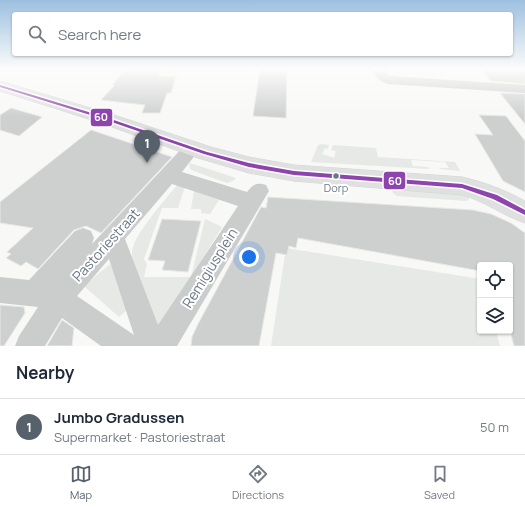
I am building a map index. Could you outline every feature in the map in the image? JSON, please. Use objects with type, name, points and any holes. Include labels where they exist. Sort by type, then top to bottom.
[{"type":"street","points":[[466,85],[525,89]]},
{"type":"street","points":[[0,86],[119,123],[191,149],[233,162],[268,170],[462,186],[476,189],[488,194],[525,213]]},
{"type":"street","name":"Pastoriestraat","points":[[29,346],[25,293],[113,236],[191,149]]},
{"type":"street","name":"Remigiusplein","points":[[161,346],[255,197],[168,174]]},
{"type":"street","points":[[113,236],[152,346]]},
{"type":"street","points":[[83,238],[25,293],[125,346]]},
{"type":"shaded area","points":[[318,145],[329,145],[328,149],[325,148],[322,154],[334,158],[336,151],[331,150],[333,145],[376,148],[378,157],[455,162],[460,171],[440,169],[439,168],[449,168],[445,162],[411,160],[413,166],[428,167],[429,169],[311,162]]},
{"type":"shaded area","points":[[190,163],[236,178],[227,183],[191,170],[189,166]]},
{"type":"shaded area","points":[[177,185],[185,187],[178,208],[162,208],[144,259],[147,264],[144,277],[191,277],[205,219],[222,227],[158,331],[138,280],[132,253],[137,237]]},
{"type":"shaded area","points":[[391,189],[469,196],[469,200],[465,201],[397,196]]},
{"type":"shaded area","points":[[194,191],[219,200],[210,214],[201,213],[201,209],[191,209]]},
{"type":"shaded area","points":[[286,248],[477,279],[477,334],[497,334],[500,346],[271,346]]},
{"type":"shaded area","points":[[110,264],[134,304],[119,317],[84,286]]},
{"type":"building","points":[[115,85],[173,85],[171,93],[167,93],[160,113],[142,113],[145,105],[101,100]]},
{"type":"building","points":[[258,85],[287,85],[286,118],[253,116]]},
{"type":"building","points":[[500,93],[525,94],[525,124]]},
{"type":"building","points":[[11,108],[42,117],[19,136],[0,130],[0,115]]},
{"type":"building","points":[[479,115],[506,116],[525,141],[525,192],[503,181],[475,134],[493,135]]},
{"type":"building","points":[[91,130],[172,157],[101,233],[86,226],[74,230],[38,269],[26,262],[21,266],[6,258],[11,254],[7,252],[33,228],[0,223],[0,202]]},
{"type":"building","points":[[268,197],[473,210],[491,214],[511,223],[525,233],[525,346],[514,346],[511,334],[513,334],[513,262],[477,262],[477,270],[298,238],[296,248],[289,246],[287,255],[276,253],[259,346],[191,346],[192,337],[198,324],[261,207],[266,208]]},
{"type":"building","points":[[162,219],[201,221],[188,272],[162,270],[165,261],[148,260]]},
{"type":"building","points":[[0,305],[24,307],[25,313],[4,346],[0,346]]},
{"type":"building","points":[[62,320],[74,328],[72,346],[47,346]]},
{"type":"transit line","name":"60","points":[[0,86],[104,118],[206,153],[249,165],[294,173],[462,186],[495,197],[525,213]]},
{"type":"place","name":"Jumbo Gradussen","points":[[147,163]]},
{"type":"place","name":"Dorp","points":[[336,176]]}]
